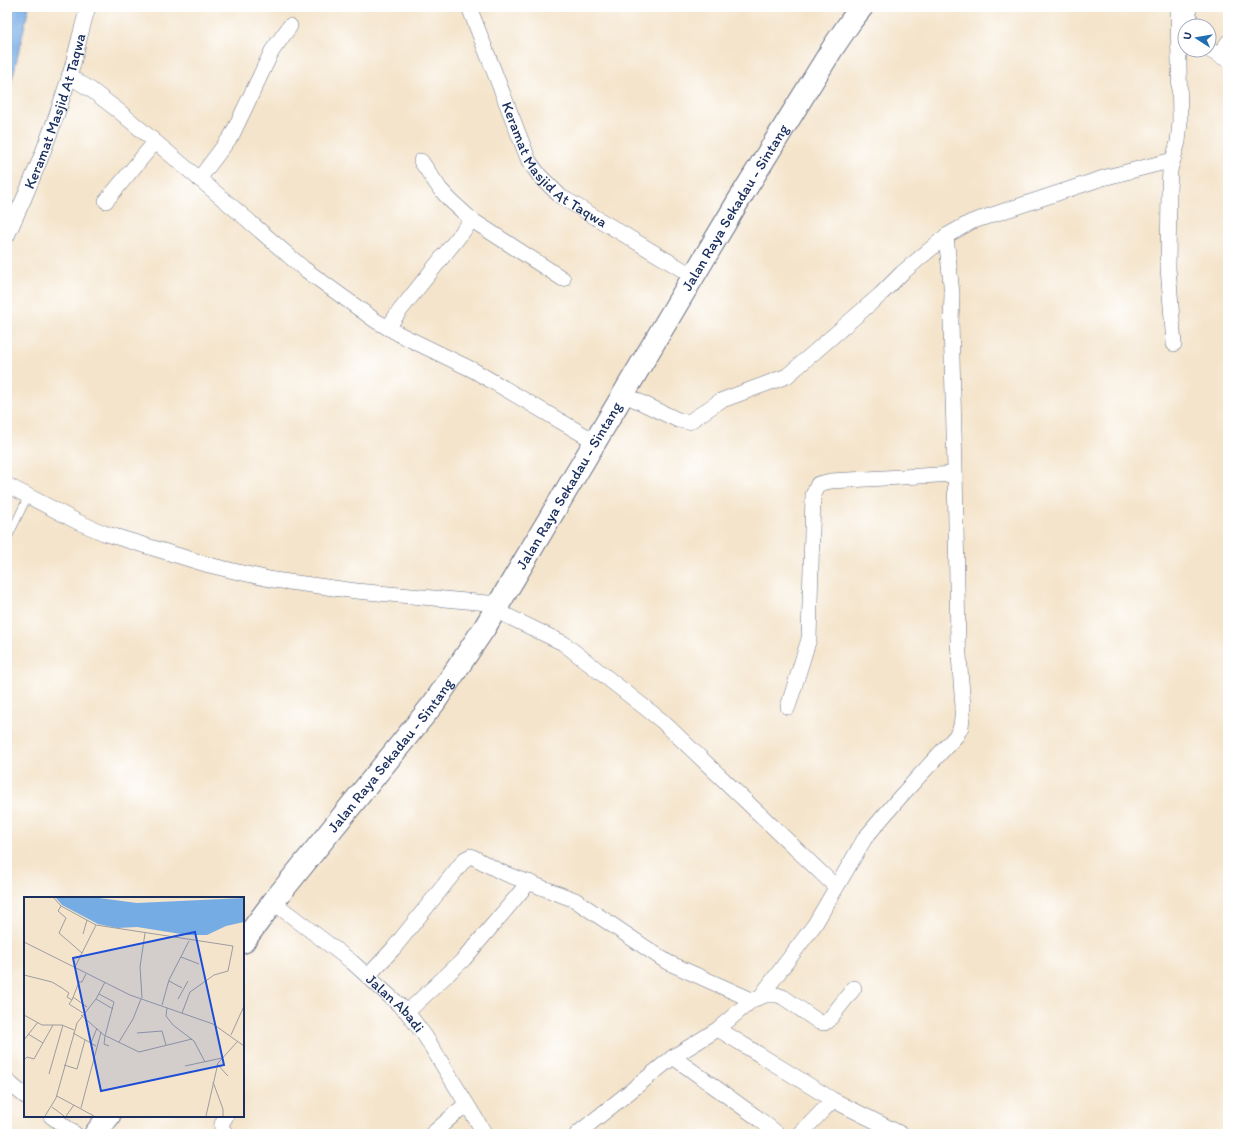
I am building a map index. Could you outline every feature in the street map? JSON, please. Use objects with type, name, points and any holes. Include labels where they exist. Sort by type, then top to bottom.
[{"type":"highway","name":"Jalan Raya Sekadau - Sintang","points":[[244,941],[273,902],[434,703],[497,607],[736,203],[834,46],[862,7]]},
{"type":"highway","points":[[95,1134],[108,1117]]},
{"type":"street","name":"Keramat Masjid At Taqwa","points":[[7,236],[20,209],[45,144],[69,76],[88,7]]},
{"type":"street","name":"Keramat Masjid At Taqwa","points":[[468,7],[526,154],[539,175],[560,196],[693,276]]},
{"type":"street","points":[[1174,344],[1168,268],[1169,180],[1178,142],[1180,122],[1178,7]]},
{"type":"street","points":[[1187,7],[1190,18]]},
{"type":"street","points":[[199,179],[232,135],[272,51],[290,26]]},
{"type":"street","points":[[1219,55],[1228,42]]},
{"type":"street","points":[[69,76],[105,100],[303,268],[376,321],[473,370],[596,442]]},
{"type":"street","points":[[106,201],[155,142]]},
{"type":"street","points":[[421,160],[440,189],[472,220],[563,279]]},
{"type":"street","points":[[623,394],[678,420],[689,422],[720,401],[787,376],[832,338],[902,273],[946,236],[971,222],[1103,178],[1173,160]]},
{"type":"street","points":[[388,328],[398,313],[472,220]]},
{"type":"street","points":[[577,1134],[673,1057],[718,1029],[757,998],[815,924],[865,838],[956,736],[961,728],[963,707],[958,642],[951,322],[952,294],[946,236]]},
{"type":"street","points":[[788,707],[809,639],[813,495],[818,484],[831,481],[955,474]]},
{"type":"street","points":[[7,485],[90,528],[209,565],[274,580],[497,607],[563,643],[662,721],[836,887]]},
{"type":"street","points":[[368,976],[393,949],[452,874],[468,857],[474,857],[497,870],[575,900],[667,962],[757,998],[772,995],[783,997],[819,1022],[824,1023],[828,1021],[854,988]]},
{"type":"street","points":[[407,1012],[464,959],[518,897],[529,882]]},
{"type":"street","name":"Jalan Abadi","points":[[273,902],[352,962],[407,1012],[425,1036],[485,1134]]},
{"type":"street","points":[[718,1029],[833,1100],[901,1134]]},
{"type":"street","points":[[673,1057],[778,1134]]},
{"type":"street","points":[[7,1081],[24,1095]]},
{"type":"street","points":[[800,1134],[833,1100]]},
{"type":"street","points":[[432,1134],[466,1104]]},
{"type":"street","points":[[52,1117],[75,1134]]},
{"type":"street","points":[[226,1117],[221,1126],[227,1134]]},
{"type":"lane","points":[[7,540],[28,496]]},
{"type":"water","points":[[7,7],[29,7],[13,76],[7,93]]}]
